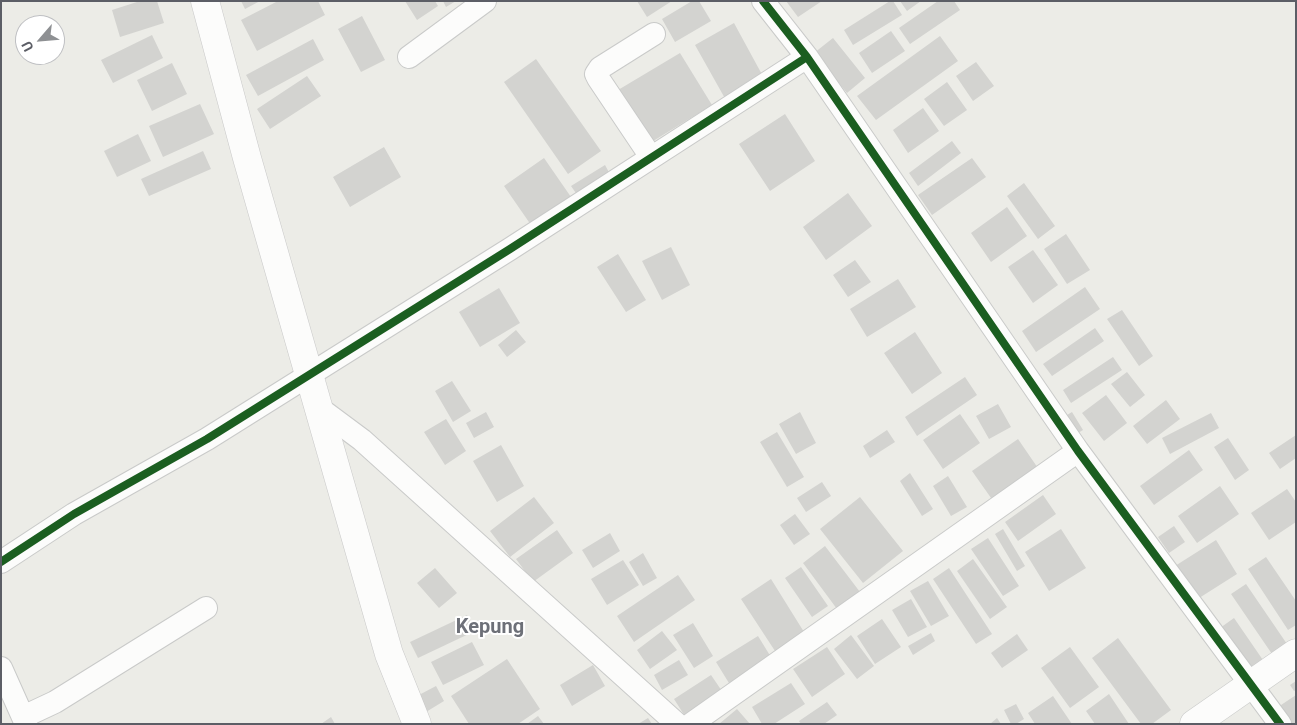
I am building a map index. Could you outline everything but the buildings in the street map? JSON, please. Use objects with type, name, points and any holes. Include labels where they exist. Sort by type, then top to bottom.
[{"type":"main road","points":[[204,1],[389,654],[417,724]]},
{"type":"main road","points":[[1194,724],[1296,653]]},
{"type":"street","points":[[410,56],[485,1]]},
{"type":"street","points":[[762,1],[807,57],[1078,451],[1280,724]]},
{"type":"street","points":[[651,157],[596,74],[600,68],[654,34]]},
{"type":"street","points":[[1,562],[74,514],[207,439],[510,249],[807,57]]},
{"type":"street","points":[[319,408],[369,446],[677,724]]},
{"type":"street","points":[[691,724],[1078,451]]},
{"type":"street","points":[[1,668],[35,714],[206,608]]},
{"type":"cycle path","points":[[763,1],[807,57],[1078,451],[1280,724]]},
{"type":"cycle path","points":[[1,562],[74,514],[207,439],[510,249],[807,57]]},
{"type":"district","name":"Kepung","points":[[490,628]]}]
